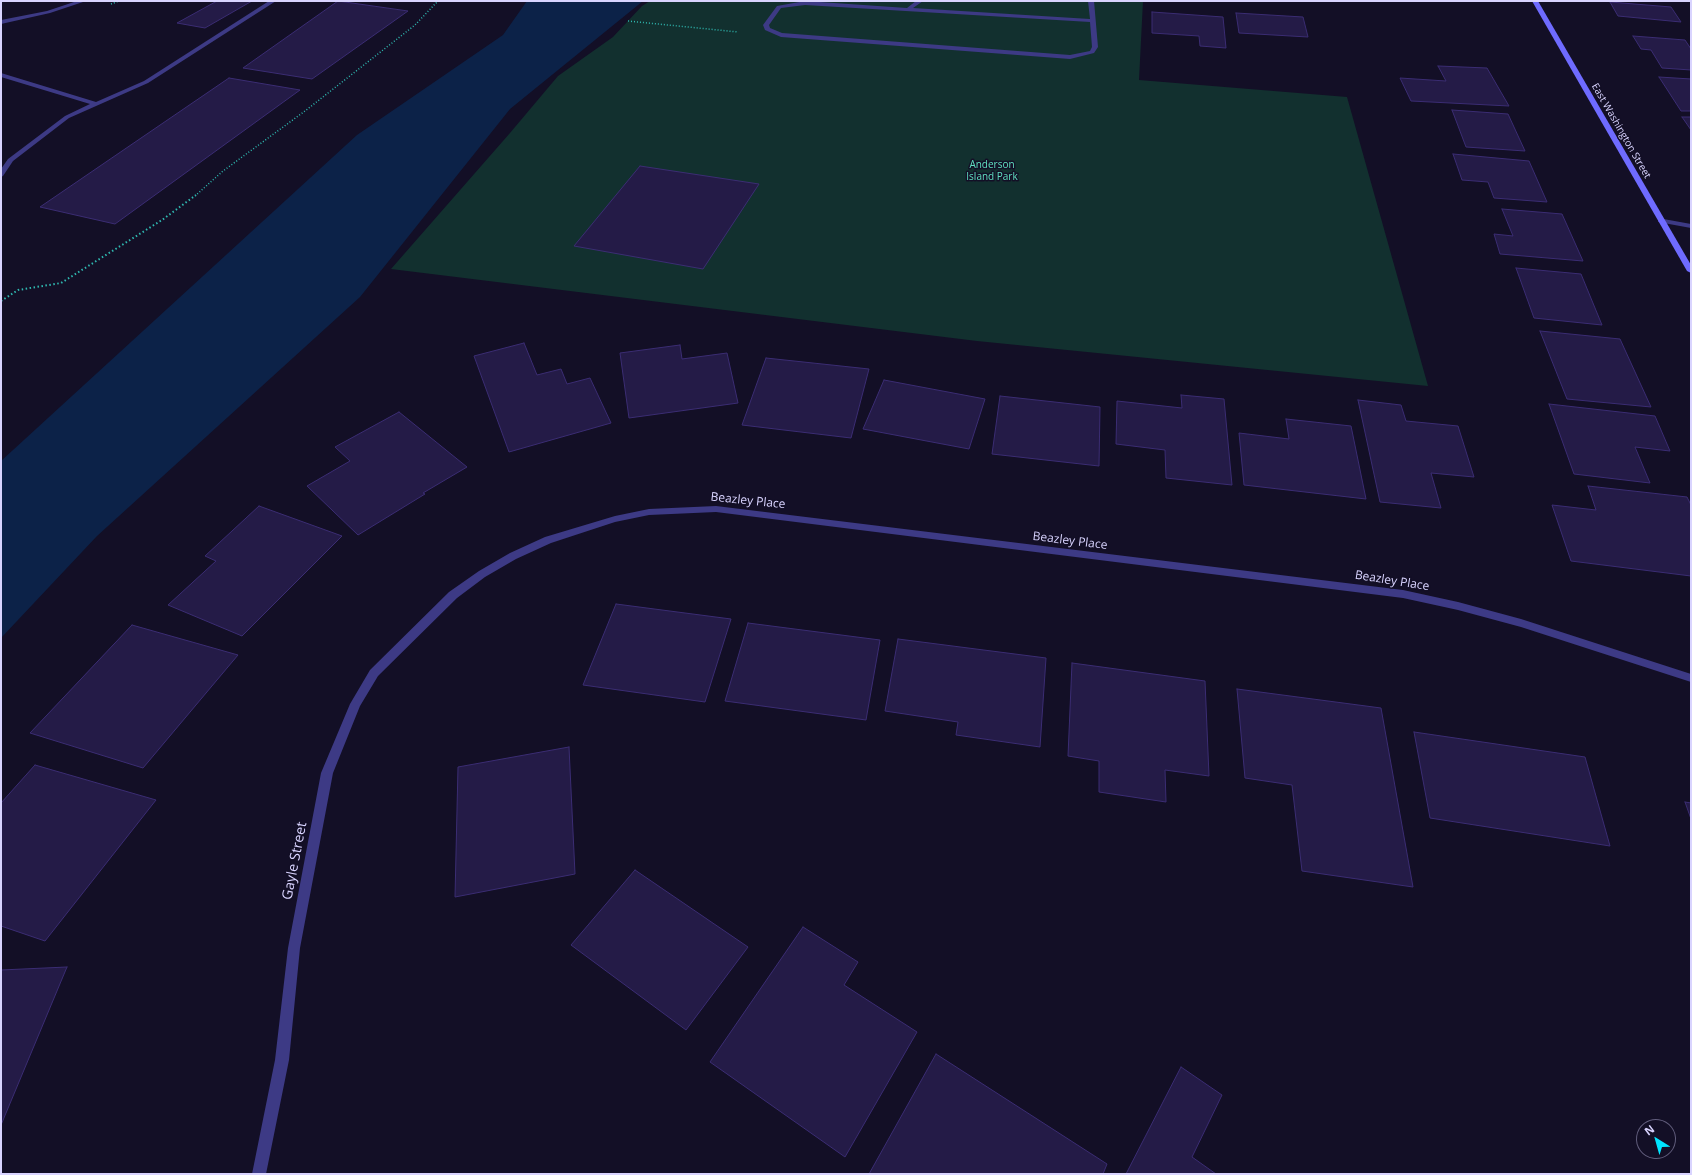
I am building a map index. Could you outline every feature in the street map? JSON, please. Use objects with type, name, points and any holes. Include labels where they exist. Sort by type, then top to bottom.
[{"type":"street","points":[[1,22],[48,12],[83,1]]},
{"type":"street","points":[[1,175],[10,160],[67,117],[146,82],[273,1]]},
{"type":"street","points":[[907,10],[920,1]]},
{"type":"street","points":[[1091,1],[1093,22],[1095,47],[1092,52],[1070,57],[781,35],[767,29],[766,25],[779,7],[784,5],[804,4],[1093,22]]},
{"type":"street","name":"East Washington Street","points":[[1534,1],[1691,271]]},
{"type":"street","points":[[1,75],[96,104]]},
{"type":"street","points":[[1661,220],[1691,226]]},
{"type":"street","name":"Beazley Place","points":[[453,595],[482,574],[513,556],[548,540],[615,519],[649,512],[716,509],[1403,594],[1458,606],[1521,623],[1691,678]]},
{"type":"street","name":"Gayle Street","points":[[259,1174],[282,1060],[294,948],[327,774],[355,704],[374,673],[453,595]]},
{"type":"path","points":[[1,301],[18,290],[61,283],[162,220],[195,196],[223,171],[305,111],[415,24],[438,1]]},
{"type":"path","points":[[628,21],[744,33]]},
{"type":"green space","name":"Anderson Island Park","points":[[650,1],[1143,1],[1139,80],[1347,97],[1428,386],[977,341],[391,269],[558,76],[613,37],[642,6]]},
{"type":"water","points":[[527,1],[643,1],[510,109],[360,297],[97,536],[1,638],[1,461],[357,135],[503,35]]},
{"type":"building","points":[[217,1],[252,1],[205,28],[177,23]]},
{"type":"building","points":[[338,1],[408,11],[312,79],[243,68]]},
{"type":"building","points":[[1610,2],[1671,7],[1681,22],[1618,16]]},
{"type":"building","points":[[1152,12],[1223,17],[1226,48],[1200,46],[1199,36],[1152,33]]},
{"type":"building","points":[[1236,13],[1303,17],[1308,37],[1239,33]]},
{"type":"building","points":[[1633,36],[1685,40],[1691,49],[1691,70],[1662,68],[1651,50],[1641,49]]},
{"type":"building","points":[[1438,66],[1487,68],[1509,106],[1411,101],[1400,78],[1446,81]]},
{"type":"building","points":[[1659,77],[1691,79],[1691,111],[1681,111]]},
{"type":"building","points":[[229,78],[300,90],[115,224],[40,207]]},
{"type":"building","points":[[1452,110],[1508,114],[1525,151],[1466,147]]},
{"type":"building","points":[[1682,117],[1691,117],[1691,130]]},
{"type":"building","points":[[1453,154],[1529,161],[1547,202],[1494,198],[1488,182],[1462,180]]},
{"type":"building","points":[[640,166],[759,184],[703,269],[574,246]]},
{"type":"building","points":[[1502,209],[1562,214],[1583,261],[1500,254],[1494,234],[1513,236]]},
{"type":"building","points":[[1516,268],[1581,274],[1602,325],[1534,318]]},
{"type":"building","points":[[1540,331],[1620,339],[1651,407],[1567,399]]},
{"type":"building","points":[[524,343],[537,375],[561,369],[567,384],[590,378],[611,423],[509,452],[474,356]]},
{"type":"building","points":[[680,345],[682,359],[727,353],[738,403],[629,418],[620,353]]},
{"type":"building","points":[[766,358],[869,369],[851,438],[742,425]]},
{"type":"building","points":[[884,380],[985,399],[969,449],[863,429]]},
{"type":"building","points":[[1181,395],[1224,399],[1232,485],[1166,478],[1165,450],[1116,444],[1117,401],[1182,408]]},
{"type":"building","points":[[1000,396],[1100,407],[1099,466],[992,454]]},
{"type":"building","points":[[1358,400],[1401,405],[1406,421],[1458,426],[1474,477],[1431,473],[1441,508],[1380,502]]},
{"type":"building","points":[[1549,404],[1655,416],[1670,451],[1635,447],[1650,483],[1574,474]]},
{"type":"building","points":[[399,412],[467,467],[423,493],[425,494],[358,535],[307,486],[350,461],[335,447]]},
{"type":"building","points":[[1286,419],[1351,426],[1366,499],[1244,485],[1239,433],[1289,439]]},
{"type":"building","points":[[1588,486],[1687,497],[1691,505],[1691,576],[1571,561],[1552,505],[1596,510]]},
{"type":"building","points":[[259,506],[342,536],[242,636],[168,605],[216,561],[205,556]]},
{"type":"building","points":[[616,604],[731,619],[705,702],[583,685]]},
{"type":"building","points":[[748,623],[880,640],[866,720],[725,701]]},
{"type":"building","points":[[132,625],[238,655],[143,768],[30,733]]},
{"type":"building","points":[[898,639],[1046,658],[1040,747],[956,735],[958,722],[885,711]]},
{"type":"building","points":[[1072,663],[1205,681],[1209,776],[1165,770],[1166,802],[1099,792],[1099,761],[1068,756]]},
{"type":"building","points":[[1237,689],[1381,708],[1413,887],[1302,871],[1292,785],[1245,778]]},
{"type":"building","points":[[1414,732],[1585,757],[1610,846],[1430,818]]},
{"type":"building","points":[[569,747],[575,874],[455,897],[458,767]]},
{"type":"building","points":[[35,765],[156,800],[45,941],[1,926],[1,803]]},
{"type":"building","points":[[1685,802],[1691,803],[1691,819]]},
{"type":"building","points":[[635,870],[748,947],[686,1030],[571,945]]},
{"type":"building","points":[[803,927],[858,962],[844,985],[917,1032],[845,1157],[710,1062]]},
{"type":"building","points":[[67,967],[1,1125],[1,970]]},
{"type":"building","points":[[936,1054],[1107,1164],[1103,1174],[869,1174]]},
{"type":"building","points":[[1181,1067],[1222,1095],[1192,1157],[1216,1174],[1126,1174]]}]
